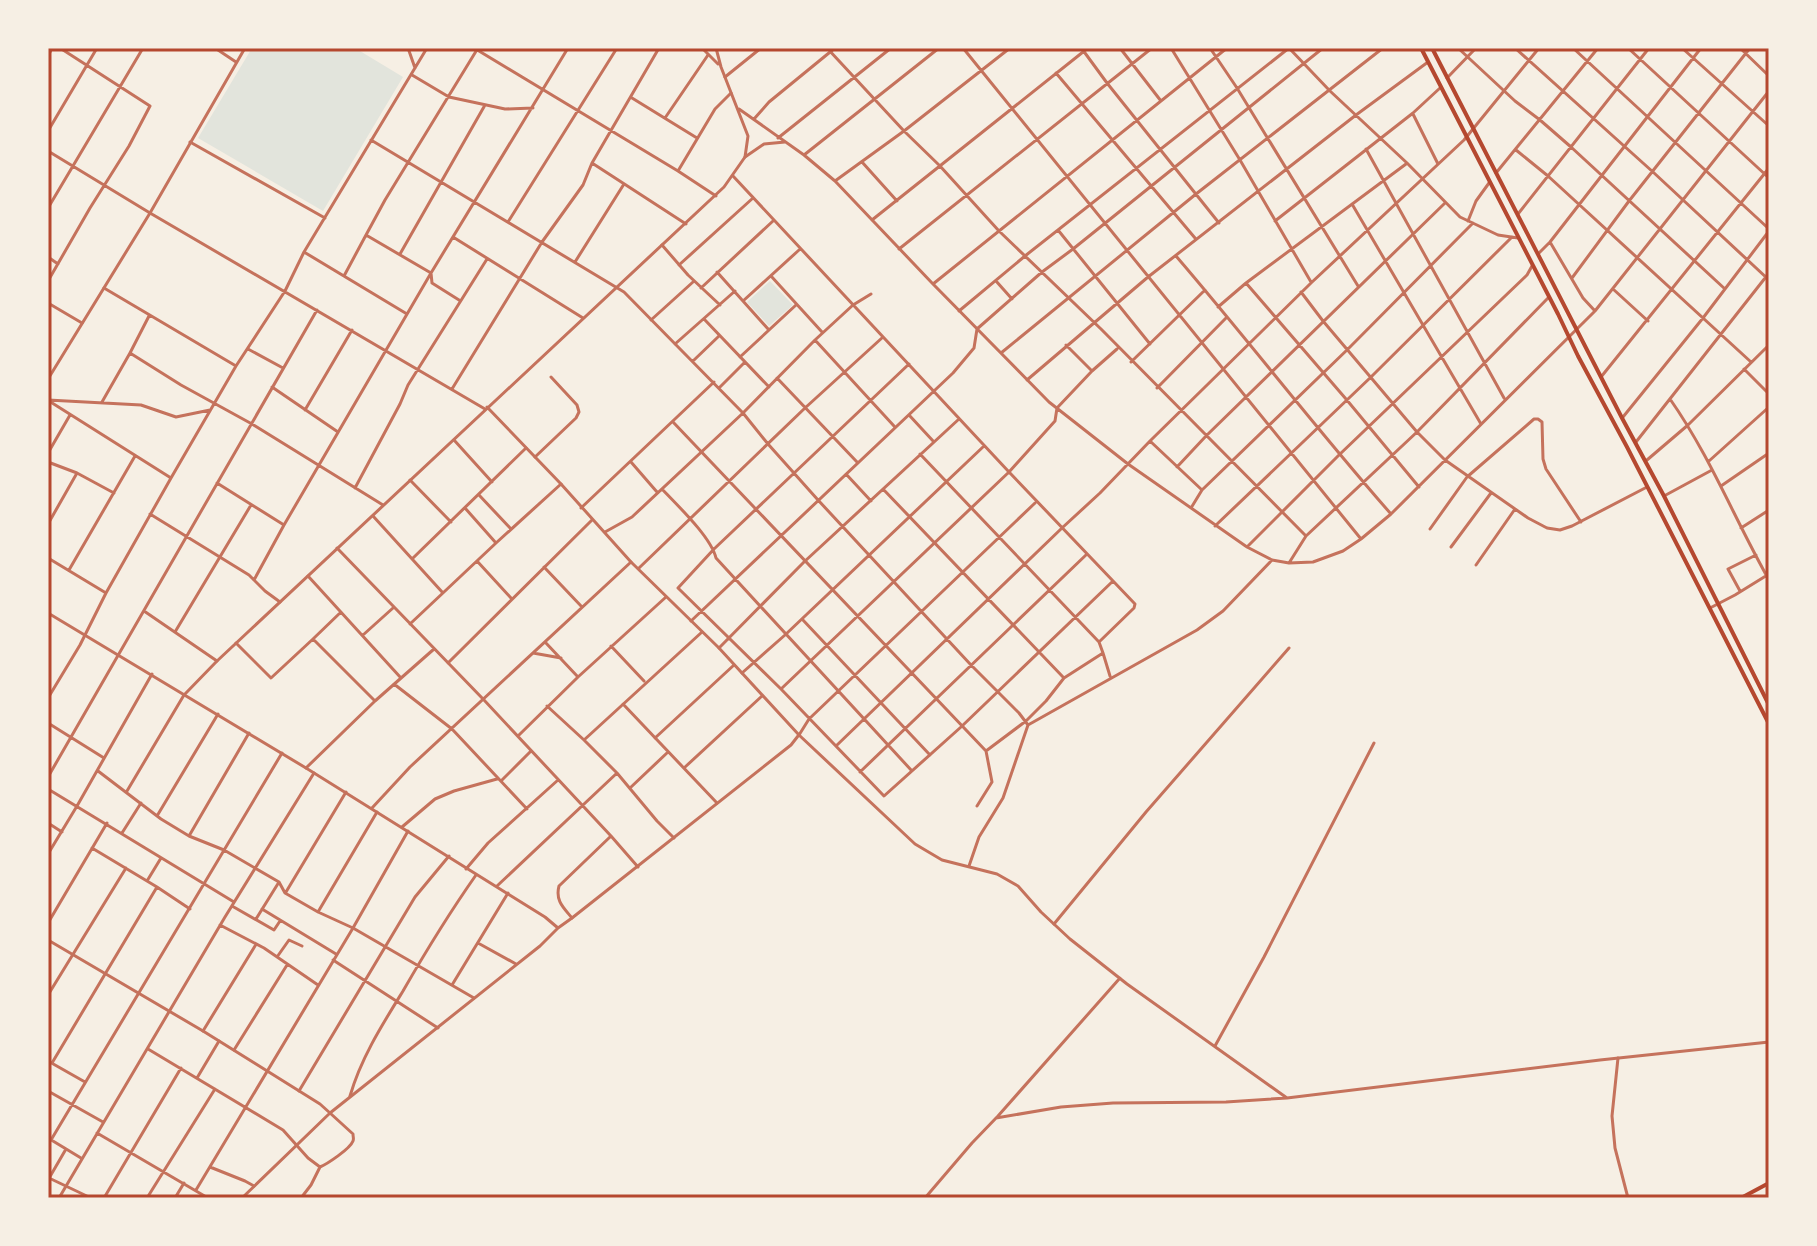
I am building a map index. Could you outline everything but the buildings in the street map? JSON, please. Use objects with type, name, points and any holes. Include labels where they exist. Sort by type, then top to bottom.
[{"type":"main road","points":[[1421,48],[1507,214],[1515,238],[1549,297],[1769,724]]},
{"type":"main road","points":[[1432,48],[1769,705]]},
{"type":"main road","points":[[1741,1198],[1769,1183]]},
{"type":"street","points":[[48,56],[52,48]]},
{"type":"street","points":[[48,281],[150,106],[60,48]]},
{"type":"street","points":[[48,131],[97,48]]},
{"type":"street","points":[[48,208],[143,48]]},
{"type":"street","points":[[215,48],[236,62]]},
{"type":"street","points":[[48,379],[150,213],[245,48]]},
{"type":"street","points":[[408,48],[415,68]]},
{"type":"street","points":[[48,698],[210,410],[285,291],[304,252],[427,48]]},
{"type":"street","points":[[254,580],[431,273],[567,50],[560,48]]},
{"type":"street","points":[[508,222],[617,48]]},
{"type":"street","points":[[452,389],[542,242],[583,185],[592,163],[659,48]]},
{"type":"street","points":[[702,48],[721,67]]},
{"type":"street","points":[[716,48],[748,136],[745,157]]},
{"type":"street","points":[[725,77],[761,48]]},
{"type":"street","points":[[753,120],[769,102],[835,48]]},
{"type":"street","points":[[778,138],[891,48]]},
{"type":"street","points":[[804,155],[939,48]]},
{"type":"street","points":[[963,48],[1361,539]]},
{"type":"street","points":[[835,181],[1010,48]]},
{"type":"street","points":[[1120,48],[1161,101]]},
{"type":"street","points":[[899,249],[1152,48]]},
{"type":"street","points":[[1171,48],[1311,283]]},
{"type":"street","points":[[1210,48],[1359,287]]},
{"type":"street","points":[[933,284],[1227,48]]},
{"type":"street","points":[[959,311],[1289,48],[1460,217],[1498,235],[1515,238]]},
{"type":"street","points":[[691,621],[966,359],[974,348],[977,329],[1042,272],[1323,48]]},
{"type":"street","points":[[1001,353],[1196,194],[1383,48]]},
{"type":"street","points":[[1458,48],[1725,289]]},
{"type":"street","points":[[1447,78],[1476,48]]},
{"type":"street","points":[[1515,48],[1768,277],[1636,442]]},
{"type":"street","points":[[836,746],[1100,493],[1301,292],[1464,140],[1539,48]]},
{"type":"street","points":[[1573,48],[1769,230],[1622,418]]},
{"type":"street","points":[[1496,173],[1598,48]]},
{"type":"street","points":[[1628,48],[1769,178]]},
{"type":"street","points":[[1518,215],[1649,48]]},
{"type":"street","points":[[1682,48],[1769,126]]},
{"type":"street","points":[[1538,254],[1701,48]]},
{"type":"street","points":[[1740,48],[1769,76]]},
{"type":"street","points":[[1572,278],[1750,48]]},
{"type":"street","points":[[344,276],[385,200],[477,49],[716,196]]},
{"type":"street","points":[[829,50],[999,231],[1306,536]]},
{"type":"street","points":[[872,220],[1086,50],[1107,83],[1219,223]]},
{"type":"street","points":[[665,118],[708,54]]},
{"type":"street","points":[[1026,380],[1148,277],[1428,62]]},
{"type":"street","points":[[1056,73],[1196,240]]},
{"type":"street","points":[[412,75],[449,97],[505,109],[533,108]]},
{"type":"street","points":[[1274,221],[1413,113],[1440,88]]},
{"type":"street","points":[[738,109],[804,155],[835,181],[1026,380],[1057,408],[1215,526],[1272,560],[1289,563],[1313,562],[1330,557],[1361,539],[1419,487],[1595,311],[1769,91]]},
{"type":"street","points":[[678,171],[715,109],[731,93]]},
{"type":"street","points":[[631,97],[697,138]]},
{"type":"street","points":[[400,254],[485,105]]},
{"type":"street","points":[[1413,113],[1438,164]]},
{"type":"street","points":[[371,140],[617,287],[714,382],[818,500],[1027,723]]},
{"type":"street","points":[[190,142],[325,218]]},
{"type":"street","points":[[127,791],[185,694],[217,661],[716,196],[745,157],[764,144],[785,142]]},
{"type":"street","points":[[1366,149],[1504,400]]},
{"type":"street","points":[[1516,150],[1751,362]]},
{"type":"street","points":[[48,151],[486,408],[799,735],[915,844],[942,860],[997,874],[1018,886],[1070,939],[1287,1098]]},
{"type":"street","points":[[861,162],[897,201]]},
{"type":"street","points":[[592,163],[686,224]]},
{"type":"street","points":[[1218,307],[1407,163]]},
{"type":"street","points":[[1601,377],[1769,168]]},
{"type":"street","points":[[733,176],[1135,606],[1099,642]]},
{"type":"street","points":[[1191,508],[1202,490],[1231,460],[1431,266],[1471,222],[1476,201],[1489,183]]},
{"type":"street","points":[[575,262],[624,184]]},
{"type":"street","points":[[679,265],[753,198]]},
{"type":"street","points":[[1177,467],[1445,203]]},
{"type":"street","points":[[1352,204],[1481,424]]},
{"type":"street","points":[[701,288],[773,221]]},
{"type":"street","points":[[1058,230],[1150,344]]},
{"type":"street","points":[[366,235],[431,273]]},
{"type":"street","points":[[453,237],[583,318]]},
{"type":"street","points":[[1215,526],[1515,238]]},
{"type":"street","points":[[1550,242],[1583,298],[1595,311]]},
{"type":"street","points":[[662,245],[720,305]]},
{"type":"street","points":[[743,301],[800,249]]},
{"type":"street","points":[[304,252],[407,314]]},
{"type":"street","points":[[1176,256],[1391,514]]},
{"type":"street","points":[[48,257],[58,264]]},
{"type":"street","points":[[355,488],[408,385],[487,259]]},
{"type":"street","points":[[1247,547],[1527,275],[1532,265]]},
{"type":"street","points":[[717,272],[769,330]]},
{"type":"street","points":[[431,273],[432,283],[461,301]]},
{"type":"street","points":[[771,276],[823,333]]},
{"type":"street","points":[[651,320],[694,281]]},
{"type":"street","points":[[995,281],[1012,299]]},
{"type":"street","points":[[1246,283],[1419,487]]},
{"type":"street","points":[[104,288],[236,366]]},
{"type":"street","points":[[1613,289],[1648,321]]},
{"type":"street","points":[[1131,362],[1205,290]]},
{"type":"street","points":[[675,344],[735,291]]},
{"type":"street","points":[[1301,292],[1417,432],[1445,460],[1547,528],[1560,530],[1581,522],[1647,487]]},
{"type":"street","points":[[605,532],[628,520],[743,413],[815,340],[853,305],[871,294]]},
{"type":"street","points":[[1289,563],[1306,536],[1417,432],[1549,297]]},
{"type":"street","points":[[48,303],[82,323]]},
{"type":"street","points":[[740,357],[797,305]]},
{"type":"street","points":[[48,777],[317,310]]},
{"type":"street","points":[[101,403],[149,316]]},
{"type":"street","points":[[1157,388],[1227,317]]},
{"type":"street","points":[[704,319],[769,387]]},
{"type":"street","points":[[305,410],[352,330]]},
{"type":"street","points":[[693,361],[720,336]]},
{"type":"street","points":[[639,568],[883,337]]},
{"type":"street","points":[[815,340],[894,427]]},
{"type":"street","points":[[1066,345],[1092,371]]},
{"type":"street","points":[[1646,461],[1688,425],[1769,345]]},
{"type":"street","points":[[247,348],[283,368]]},
{"type":"street","points":[[781,689],[1009,472],[1055,421],[1057,408],[1118,348]]},
{"type":"street","points":[[130,353],[383,505]]},
{"type":"street","points":[[719,388],[745,362]]},
{"type":"street","points":[[909,364],[714,549],[678,588],[884,796],[961,727],[1113,581]]},
{"type":"street","points":[[1744,369],[1769,394]]},
{"type":"street","points":[[535,457],[579,412],[577,405],[551,377]]},
{"type":"street","points":[[777,378],[857,462]]},
{"type":"street","points":[[581,508],[714,382]]},
{"type":"street","points":[[272,387],[338,432]]},
{"type":"street","points":[[1670,399],[1709,461],[1768,576],[1709,609]]},
{"type":"street","points":[[48,400],[141,405],[176,417],[210,410]]},
{"type":"street","points":[[48,400],[171,478]]},
{"type":"street","points":[[1709,461],[1769,407]]},
{"type":"street","points":[[908,414],[934,442]]},
{"type":"street","points":[[48,453],[70,415]]},
{"type":"street","points":[[719,648],[804,562],[959,418]]},
{"type":"street","points":[[1430,529],[1467,477],[1534,419],[1542,422],[1546,469],[1581,522]]},
{"type":"street","points":[[673,422],[986,751],[992,782],[977,806]]},
{"type":"street","points":[[453,439],[492,482]]},
{"type":"street","points":[[1150,441],[1202,490]]},
{"type":"street","points":[[742,673],[984,446]]},
{"type":"street","points":[[412,559],[526,448]]},
{"type":"street","points":[[1721,486],[1769,453]]},
{"type":"street","points":[[920,454],[1099,642],[1110,677]]},
{"type":"street","points":[[69,570],[135,456]]},
{"type":"street","points":[[48,462],[114,493]]},
{"type":"street","points":[[631,462],[689,518],[714,549],[716,558],[912,771]]},
{"type":"street","points":[[1664,496],[1712,470]]},
{"type":"street","points":[[48,524],[77,473]]},
{"type":"street","points":[[845,473],[871,501]]},
{"type":"street","points":[[410,480],[451,522]]},
{"type":"street","points":[[217,483],[284,525]]},
{"type":"street","points":[[410,624],[561,484]]},
{"type":"street","points":[[883,489],[1064,678]]},
{"type":"street","points":[[1451,547],[1491,493]]},
{"type":"street","points":[[479,495],[511,529]]},
{"type":"street","points":[[244,1197],[349,1097],[791,745],[809,719],[1036,501]]},
{"type":"street","points":[[175,632],[251,505]]},
{"type":"street","points":[[465,508],[496,543]]},
{"type":"street","points":[[1476,565],[1515,509]]},
{"type":"street","points":[[1741,528],[1769,510]]},
{"type":"street","points":[[150,514],[249,575],[280,602]]},
{"type":"street","points":[[372,516],[443,593]]},
{"type":"street","points":[[448,663],[592,520]]},
{"type":"street","points":[[337,548],[518,736],[638,867]]},
{"type":"street","points":[[860,772],[1087,554]]},
{"type":"street","points":[[1741,592],[1728,569],[1756,555]]},
{"type":"street","points":[[48,558],[106,593]]},
{"type":"street","points":[[986,751],[1027,723],[1197,630],[1223,611],[1272,560]]},
{"type":"street","points":[[477,561],[511,598]]},
{"type":"street","points":[[372,808],[410,767],[631,562]]},
{"type":"street","points":[[544,567],[582,607]]},
{"type":"street","points":[[308,576],[401,678]]},
{"type":"street","points":[[518,736],[667,597]]},
{"type":"street","points":[[363,635],[394,607]]},
{"type":"street","points":[[144,611],[217,661]]},
{"type":"street","points":[[236,643],[271,678],[341,612]]},
{"type":"street","points":[[48,614],[372,808],[558,928]]},
{"type":"street","points":[[802,619],[930,755]]},
{"type":"street","points":[[584,740],[702,632]]},
{"type":"street","points":[[313,639],[375,701]]},
{"type":"street","points":[[545,642],[578,677]]},
{"type":"street","points":[[611,646],[646,682]]},
{"type":"street","points":[[1054,924],[1146,812],[1289,648]]},
{"type":"street","points":[[306,768],[434,649]]},
{"type":"street","points":[[533,653],[561,658]]},
{"type":"street","points":[[969,866],[979,837],[1003,798],[1027,723],[1064,678],[1103,653]]},
{"type":"street","points":[[655,738],[734,665]]},
{"type":"street","points":[[48,854],[152,674]]},
{"type":"street","points":[[394,684],[452,729],[527,809]]},
{"type":"street","points":[[684,768],[762,696]]},
{"type":"street","points":[[623,704],[717,803]]},
{"type":"street","points":[[547,706],[617,773],[674,838]]},
{"type":"street","points":[[157,816],[218,714]]},
{"type":"street","points":[[48,723],[104,758]]},
{"type":"street","points":[[189,836],[249,733]]},
{"type":"street","points":[[1215,1046],[1374,743]]},
{"type":"street","points":[[402,827],[435,799],[500,780],[531,751]]},
{"type":"street","points":[[630,788],[668,752]]},
{"type":"street","points":[[81,1158],[50,1139],[282,753]]},
{"type":"street","points":[[98,771],[189,836],[224,850],[279,882],[285,893],[353,928],[474,998]]},
{"type":"street","points":[[59,1198],[220,925],[314,773]]},
{"type":"street","points":[[497,886],[617,773]]},
{"type":"street","points":[[466,869],[488,843],[558,780]]},
{"type":"street","points":[[48,789],[274,930],[280,921]]},
{"type":"street","points":[[285,893],[346,792]]},
{"type":"street","points":[[122,833],[141,803]]},
{"type":"street","points":[[318,912],[377,812]]},
{"type":"street","points":[[48,823],[62,832]]},
{"type":"street","points":[[48,923],[107,823]]},
{"type":"street","points":[[196,1190],[408,831]]},
{"type":"street","points":[[572,918],[559,902],[559,886],[611,836]]},
{"type":"street","points":[[92,848],[190,909]]},
{"type":"street","points":[[299,1091],[420,890],[449,856]]},
{"type":"street","points":[[147,881],[161,858]]},
{"type":"street","points":[[48,995],[126,868]]},
{"type":"street","points":[[349,1097],[368,1049],[451,910],[476,875]]},
{"type":"street","points":[[256,919],[279,882]]},
{"type":"street","points":[[85,1082],[50,1062],[157,887]]},
{"type":"street","points":[[452,985],[508,893]]},
{"type":"street","points":[[262,909],[336,954]]},
{"type":"street","points":[[220,925],[318,985]]},
{"type":"street","points":[[276,958],[289,940],[302,946]]},
{"type":"street","points":[[48,947],[50,941],[234,1050],[320,1104],[353,1134],[352,1144],[320,1167],[301,1198]]},
{"type":"street","points":[[478,943],[517,965]]},
{"type":"street","points":[[203,1031],[255,944]]},
{"type":"street","points":[[333,960],[438,1028]]},
{"type":"street","points":[[234,1050],[287,965]]},
{"type":"street","points":[[925,1198],[1120,978]]},
{"type":"street","points":[[197,1078],[219,1041]]},
{"type":"street","points":[[996,1118],[1061,1107],[1113,1103],[1287,1098],[1769,1042]]},
{"type":"street","points":[[148,1049],[283,1130],[320,1167]]},
{"type":"street","points":[[1618,1058],[1612,1116],[1615,1148],[1626,1186],[1626,1197]]},
{"type":"street","points":[[104,1198],[181,1068]]},
{"type":"street","points":[[147,1198],[215,1089]]},
{"type":"street","points":[[48,1091],[103,1122]]},
{"type":"street","points":[[97,1133],[208,1198]]},
{"type":"street","points":[[66,1148],[49,1179],[91,1198]]},
{"type":"street","points":[[210,1167],[254,1186]]},
{"type":"street","points":[[175,1198],[184,1183]]},
{"type":"shaded area","points":[[252,48],[355,48],[403,77],[323,211],[198,138]]},
{"type":"shaded area","points":[[770,281],[793,305],[769,326],[747,302]]}]
